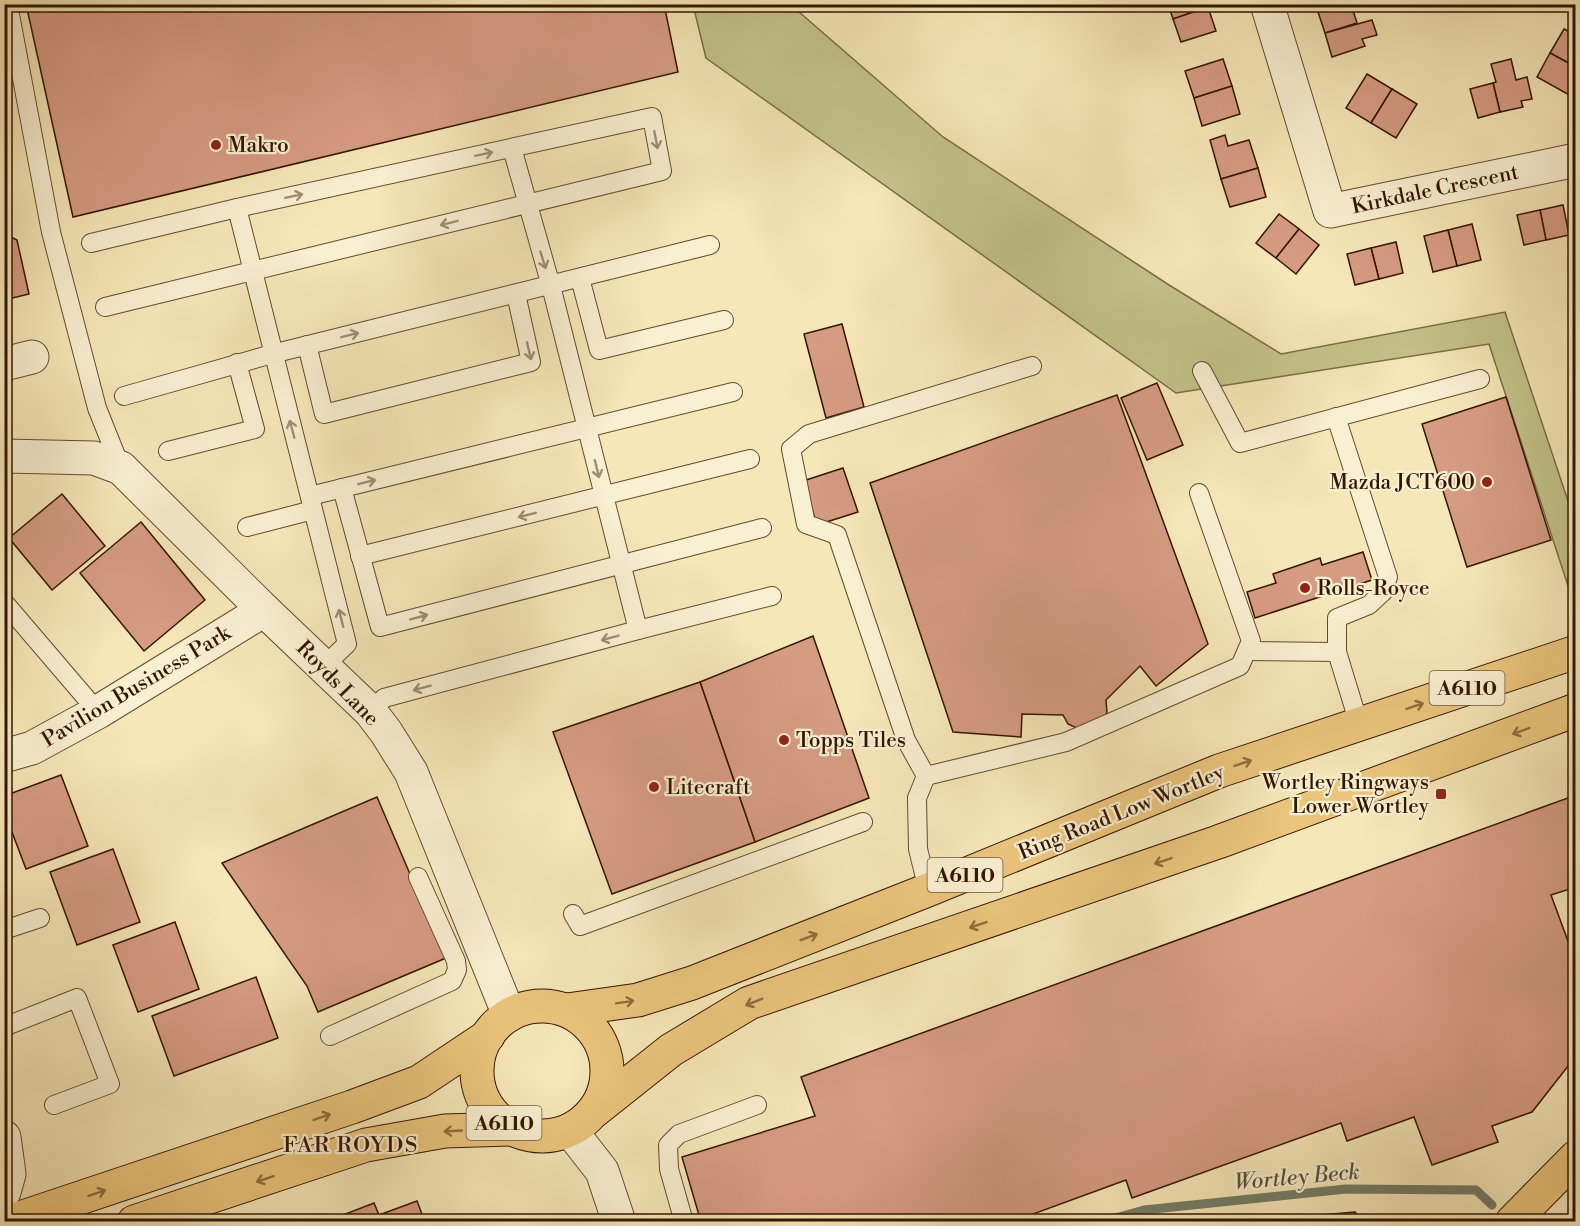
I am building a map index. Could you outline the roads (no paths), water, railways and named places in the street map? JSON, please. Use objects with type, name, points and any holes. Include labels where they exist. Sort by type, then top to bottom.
[{"type":"main road","name":"Ring Road Low Wortley","points":[[567,1010],[638,1000],[692,982],[928,891],[1219,771],[1575,652]]},
{"type":"main road","name":"A6110","points":[[498,1025],[480,1051],[478,1082],[485,1103],[494,1115],[512,1129],[527,1135],[543,1136],[582,1121],[671,1050],[749,1003],[1218,842],[1575,710]]},
{"type":"main road","name":"A6110","points":[[8,1221],[352,1107],[419,1082],[498,1025],[526,1008],[545,1006],[567,1010]]},
{"type":"main road","points":[[567,1010],[582,1018],[596,1034],[605,1053],[608,1073],[604,1094],[582,1121]]},
{"type":"main road","name":"A6110","points":[[134,1221],[366,1145],[446,1131],[512,1129]]},
{"type":"main road","points":[[1512,1221],[1575,1157]]},
{"type":"street","name":"Kirkdale Crescent","points":[[1267,4],[1330,211],[1575,160]]},
{"type":"street","points":[[4,456],[94,458],[121,468]]},
{"type":"street","name":"Royds Lane","points":[[121,468],[370,711],[411,772],[460,895],[498,1025]]},
{"type":"street","name":"Pavilion Business Park","points":[[4,756],[32,748],[98,712],[264,610]]},
{"type":"street","points":[[582,1121],[619,1221]]},
{"type":"street","points":[[4,1137],[9,1174],[4,1192]]},
{"type":"lane","points":[[8,4],[51,232],[97,408],[121,468]]},
{"type":"lane","points":[[92,243],[237,208],[652,117],[662,171],[105,307]]},
{"type":"lane","points":[[512,147],[638,630]]},
{"type":"lane","points":[[237,208],[347,644],[324,666]]},
{"type":"lane","points":[[124,396],[237,363],[711,245]]},
{"type":"lane","points":[[580,278],[598,350],[724,320]]},
{"type":"lane","points":[[307,345],[324,414],[531,362],[516,294]]},
{"type":"lane","points":[[168,451],[255,429],[237,363]]},
{"type":"lane","points":[[926,776],[906,740],[837,536],[806,524],[791,449],[809,434],[1032,366]]},
{"type":"lane","points":[[1202,370],[1240,442],[1480,379]]},
{"type":"lane","points":[[247,527],[312,503],[342,488],[732,392]]},
{"type":"lane","points":[[1336,417],[1388,577],[1383,592],[1369,605],[1337,618],[1337,652],[1359,724]]},
{"type":"lane","points":[[360,556],[750,459]]},
{"type":"lane","points":[[342,488],[380,627],[762,528]]},
{"type":"lane","points":[[926,776],[1066,742],[1240,666],[1251,641],[1199,493]]},
{"type":"lane","points":[[370,711],[384,698],[772,596]]},
{"type":"lane","points":[[4,602],[98,712]]},
{"type":"lane","points":[[1247,651],[1337,652]]},
{"type":"lane","points":[[926,776],[917,798],[918,849],[928,891]]},
{"type":"lane","points":[[573,914],[580,926],[863,822]]},
{"type":"lane","points":[[330,1036],[452,981],[458,970],[456,961],[418,877]]},
{"type":"lane","points":[[430,906],[460,895]]},
{"type":"lane","points":[[4,930],[40,918]]},
{"type":"lane","points":[[4,1027],[77,998],[110,1084],[54,1105]]},
{"type":"lane","points":[[684,1221],[669,1169],[668,1145],[679,1134],[757,1105]]},
{"type":"waterway","name":"Wortley Beck","points":[[1101,1222],[1144,1210],[1346,1189],[1476,1190],[1492,1205]]},
{"type":"place","name":"Makro","points":[[216,145]]},
{"type":"place","name":"Mazda JCT600","points":[[1487,482]]},
{"type":"place","name":"Rolls-Royce","points":[[1305,588]]},
{"type":"place","name":"Topps Tiles","points":[[784,740]]},
{"type":"place","name":"Litecraft","points":[[654,787]]},
{"type":"place","name":"Wortley Ringways Lower Wortley","points":[[1441,794]]},
{"type":"district","name":"FAR ROYDS","points":[[351,1144]]}]
